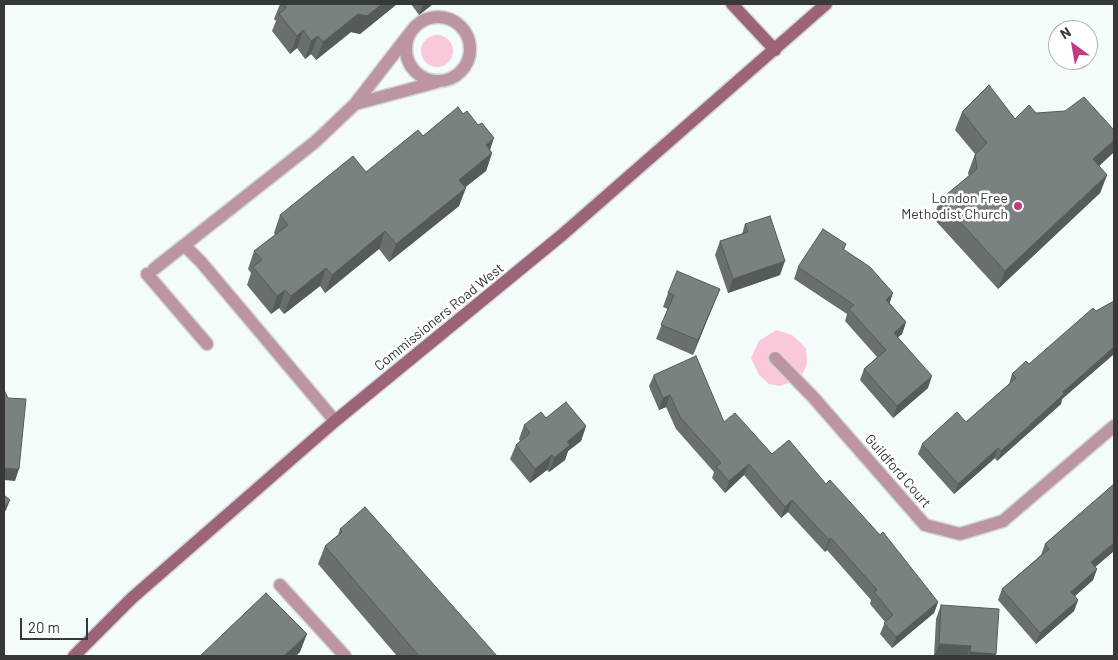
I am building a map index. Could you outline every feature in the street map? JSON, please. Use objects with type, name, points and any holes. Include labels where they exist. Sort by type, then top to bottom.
[{"type":"main road","points":[[732,4],[775,50]]},
{"type":"main road","name":"Commissioners Road West","points":[[74,656],[132,598],[335,420],[562,235],[826,4]]},
{"type":"street","points":[[207,344],[151,271],[315,142],[355,104],[410,33],[422,21],[437,17],[453,21],[464,31],[470,46],[468,62],[457,75],[355,104]]},
{"type":"street","points":[[410,33],[406,50],[411,66],[424,78],[441,81]]},
{"type":"street","points":[[184,245],[201,262],[335,420]]},
{"type":"street","name":"Guildford Court","points":[[775,358],[813,397],[925,525],[960,534],[1003,521],[1114,426]]},
{"type":"street","points":[[280,585],[340,654]]},
{"type":"shaded area","points":[[437,35],[443,36],[448,40],[452,45],[452,57],[448,62],[443,66],[437,67],[431,66],[426,62],[422,57],[421,51],[422,45],[426,40],[431,36]]},
{"type":"shaded area","points":[[776,330],[792,335],[806,348],[807,364],[800,379],[780,386],[769,384],[759,375],[751,358],[759,341]]},
{"type":"building","points":[[283,4],[382,4],[367,16],[358,14],[323,42],[318,36],[311,41],[303,30],[297,36],[279,14],[286,8]]},
{"type":"building","name":"London Free Methodist Church","points":[[989,85],[1015,119],[1029,105],[1036,113],[1065,111],[1084,97],[1114,130],[1114,140],[1093,159],[1107,175],[1005,271],[940,200],[977,169],[975,155],[987,143],[962,112]]},
{"type":"building","points":[[458,107],[463,114],[467,111],[478,125],[482,123],[494,138],[486,145],[492,153],[459,180],[466,188],[396,244],[385,231],[332,275],[326,268],[291,296],[285,290],[277,296],[253,267],[262,260],[254,251],[288,225],[280,215],[353,156],[366,172],[418,130],[423,136]]},
{"type":"building","points":[[770,216],[785,261],[733,279],[720,241],[748,232],[745,224]]},
{"type":"building","points":[[823,229],[846,244],[843,249],[870,267],[893,293],[886,300],[906,322],[894,333],[932,376],[897,406],[864,369],[886,350],[849,309],[854,305],[798,267]]},
{"type":"building","points":[[677,271],[720,289],[698,340],[661,325],[674,295],[668,293]]},
{"type":"building","points":[[1114,301],[1114,347],[1001,451],[998,448],[958,484],[922,444],[957,412],[966,422],[1016,378],[1012,374],[1026,361],[1029,364],[1093,308],[1096,311]]},
{"type":"building","points":[[696,356],[724,422],[735,413],[772,454],[789,440],[826,484],[830,480],[880,535],[883,532],[938,602],[896,637],[884,623],[893,615],[874,592],[877,590],[831,538],[829,540],[792,500],[785,507],[749,464],[729,481],[716,467],[721,463],[680,417],[670,395],[663,398],[654,377],[654,375]]},
{"type":"building","points":[[4,390],[8,398],[26,399],[19,469],[4,468]]},
{"type":"building","points":[[566,402],[586,426],[567,442],[570,445],[554,458],[552,455],[535,469],[516,445],[530,433],[524,425],[541,412],[546,418]]},
{"type":"building","points":[[1114,484],[1114,543],[1091,562],[1097,569],[1071,592],[1078,600],[1040,633],[1002,589],[1049,549],[1045,544]]},
{"type":"building","points":[[4,495],[10,500],[4,507]]},
{"type":"building","points":[[365,507],[497,656],[419,656],[325,546],[342,532],[340,529]]},
{"type":"building","points":[[266,593],[307,634],[284,656],[200,656]]},
{"type":"building","points":[[941,605],[999,609],[996,654],[970,652],[971,646],[939,644]]},
{"type":"place","name":"London Free Methodist Church","points":[[1018,206]]}]
